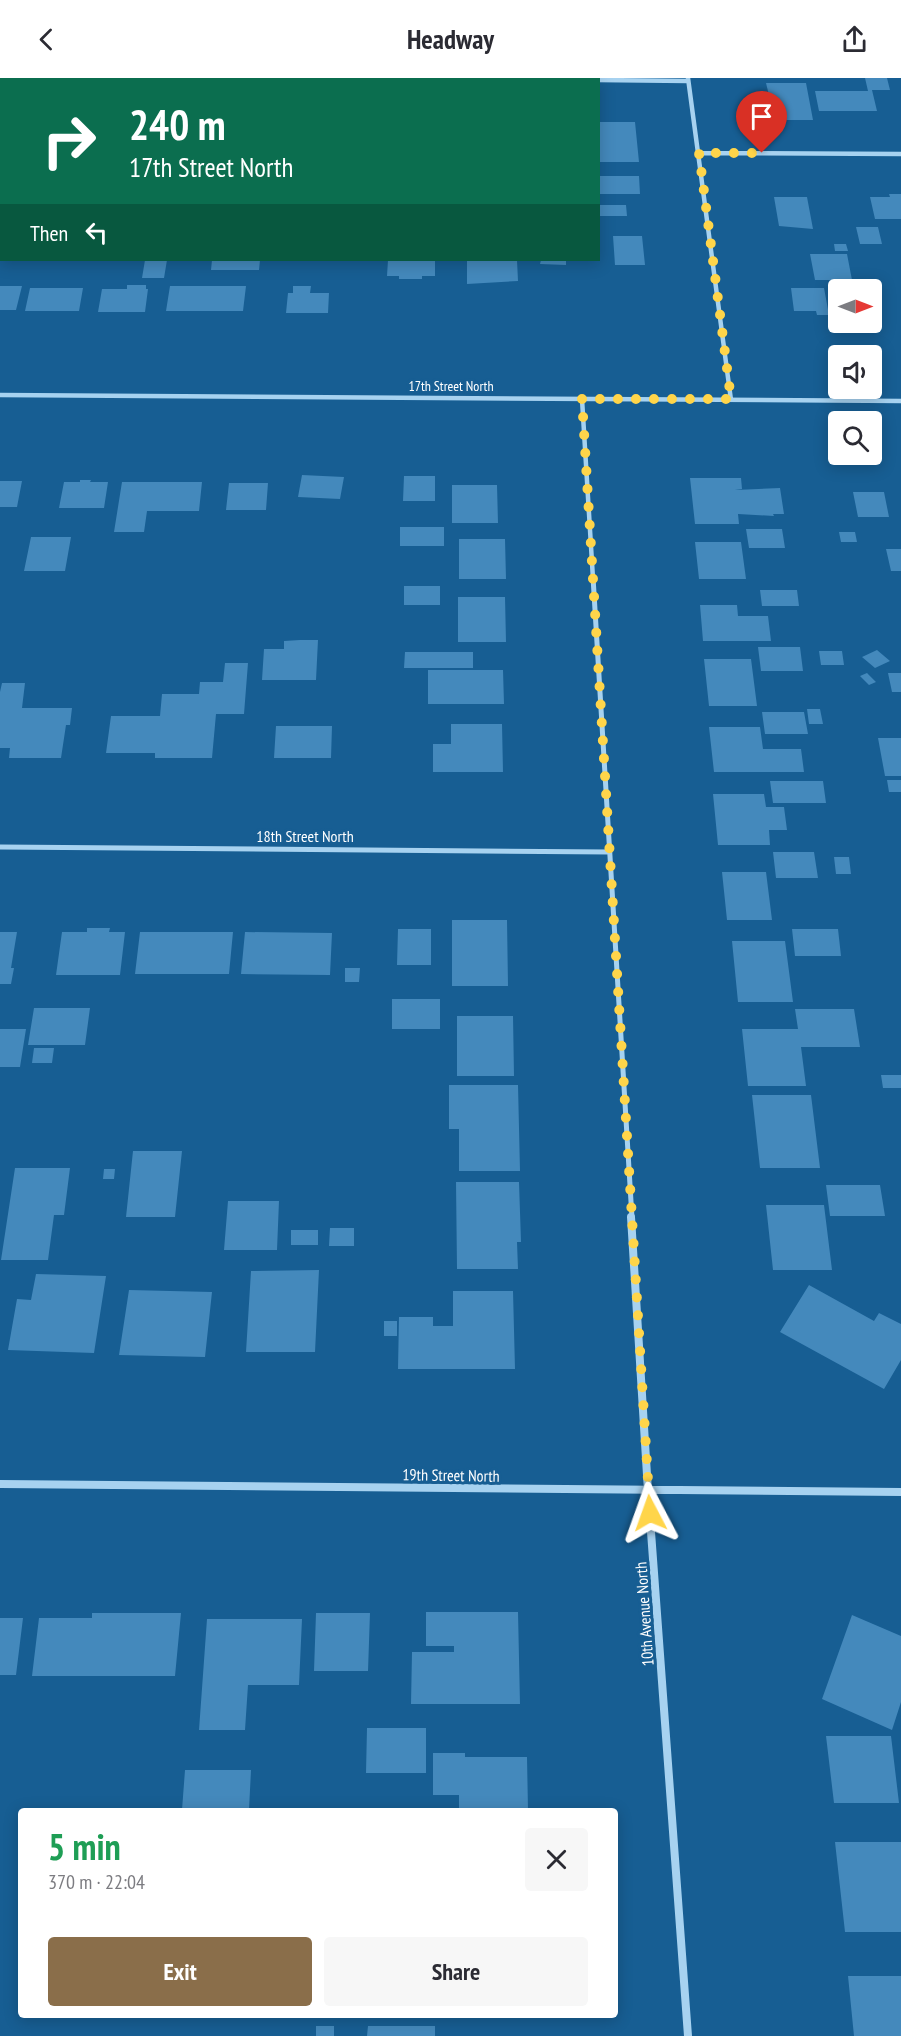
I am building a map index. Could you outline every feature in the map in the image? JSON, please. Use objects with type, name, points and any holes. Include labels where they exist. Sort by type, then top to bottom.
[{"type":"street","points":[[600,80],[688,79],[731,399]]},
{"type":"street","points":[[699,153],[901,154]]},
{"type":"street","name":"17th Street North","points":[[0,395],[901,400]]},
{"type":"street","name":"10th Avenue North","points":[[582,399],[648,1491],[688,2036]]},
{"type":"street","name":"18th Street North","points":[[0,847],[610,852]]},
{"type":"street","name":"19th Street North","points":[[0,1484],[901,1492]]},
{"type":"building","points":[[865,78],[887,78],[890,90],[872,90],[877,111],[819,111],[815,91],[868,91]]},
{"type":"building","points":[[766,83],[806,83],[813,120],[775,120]]},
{"type":"building","points":[[600,122],[635,122],[639,162],[600,162]]},
{"type":"building","points":[[600,176],[639,176],[640,194],[600,194]]},
{"type":"building","points":[[889,194],[901,194],[901,219],[875,219],[870,197],[890,197]]},
{"type":"building","points":[[774,197],[807,197],[813,229],[779,226]]},
{"type":"building","points":[[600,205],[626,205],[627,216],[600,216]]},
{"type":"building","points":[[856,227],[878,227],[882,244],[860,244]]},
{"type":"building","points":[[613,236],[642,236],[645,265],[615,265]]},
{"type":"building","points":[[834,244],[846,244],[848,251],[835,251]]},
{"type":"building","points":[[810,254],[847,254],[852,279],[815,280]]},
{"type":"building","points":[[145,261],[167,261],[164,278],[142,278]]},
{"type":"building","points":[[212,261],[260,261],[259,270],[211,270]]},
{"type":"building","points":[[388,261],[435,261],[435,276],[422,276],[422,279],[399,279],[399,276],[387,276]]},
{"type":"building","points":[[467,261],[517,261],[518,281],[467,284]]},
{"type":"building","points":[[541,261],[566,261],[566,265],[540,264]]},
{"type":"building","points":[[127,285],[146,285],[148,289],[145,312],[98,312],[102,289],[127,289]]},
{"type":"building","points":[[0,286],[22,286],[16,310],[0,310]]},
{"type":"building","points":[[170,286],[246,286],[243,311],[166,311]]},
{"type":"building","points":[[293,286],[311,286],[310,293],[329,293],[328,313],[286,313],[288,293],[293,293]]},
{"type":"building","points":[[30,288],[83,288],[79,311],[25,311]]},
{"type":"building","points":[[791,288],[824,288],[828,315],[817,315],[816,311],[794,311]]},
{"type":"building","points":[[302,475],[344,477],[340,499],[298,497]]},
{"type":"building","points":[[404,476],[435,476],[435,501],[403,501]]},
{"type":"building","points":[[690,478],[741,478],[742,489],[735,490],[780,488],[784,514],[773,514],[774,516],[738,514],[739,524],[695,524]]},
{"type":"building","points":[[80,480],[108,482],[104,508],[59,508],[64,482],[80,482]]},
{"type":"building","points":[[0,481],[22,481],[17,507],[0,507]]},
{"type":"building","points":[[122,482],[202,482],[199,511],[147,511],[144,532],[114,532]]},
{"type":"building","points":[[229,483],[268,483],[266,510],[226,510]]},
{"type":"building","points":[[452,485],[497,485],[498,523],[452,523]]},
{"type":"building","points":[[853,492],[884,492],[889,517],[858,517]]},
{"type":"building","points":[[400,527],[444,527],[444,546],[400,546]]},
{"type":"building","points":[[746,529],[782,529],[785,548],[749,548]]},
{"type":"building","points":[[839,532],[855,532],[857,542],[841,542]]},
{"type":"building","points":[[31,537],[71,537],[65,571],[24,571]]},
{"type":"building","points":[[459,539],[505,539],[506,579],[459,579]]},
{"type":"building","points":[[695,542],[741,542],[746,579],[699,579]]},
{"type":"building","points":[[886,549],[901,549],[901,571],[891,571]]},
{"type":"building","points":[[404,586],[440,586],[440,605],[404,605]]},
{"type":"building","points":[[760,590],[797,590],[799,606],[762,606]]},
{"type":"building","points":[[458,597],[505,597],[506,642],[458,642]]},
{"type":"building","points":[[700,605],[737,605],[738,616],[768,616],[771,641],[703,641]]},
{"type":"building","points":[[318,640],[316,680],[262,680],[264,649],[284,649],[284,641]]},
{"type":"building","points":[[758,647],[800,647],[803,671],[761,671]]},
{"type":"building","points":[[877,650],[890,661],[875,668],[862,657]]},
{"type":"building","points":[[819,651],[842,651],[844,665],[821,665]]},
{"type":"building","points":[[405,652],[473,652],[473,668],[404,668]]},
{"type":"building","points":[[704,659],[751,659],[757,706],[709,706]]},
{"type":"building","points":[[225,663],[248,663],[244,714],[216,714],[212,758],[155,758],[155,753],[106,753],[111,716],[160,716],[162,694],[199,694],[200,682],[223,682]]},
{"type":"building","points":[[428,670],[503,670],[504,704],[428,704]]},
{"type":"building","points":[[867,673],[876,682],[869,685],[860,676]]},
{"type":"building","points":[[888,673],[901,673],[901,692],[892,692]]},
{"type":"building","points":[[2,683],[25,683],[22,708],[72,708],[70,725],[66,725],[61,758],[9,758],[10,748],[0,748]]},
{"type":"building","points":[[807,709],[820,709],[823,724],[809,724]]},
{"type":"building","points":[[762,712],[804,712],[808,734],[765,734]]},
{"type":"building","points":[[451,724],[502,724],[503,772],[433,772],[433,744],[451,744]]},
{"type":"building","points":[[276,726],[332,726],[331,758],[274,758]]},
{"type":"building","points":[[709,727],[760,727],[763,749],[801,749],[804,772],[714,772]]},
{"type":"building","points":[[878,738],[901,738],[901,776],[885,776]]},
{"type":"building","points":[[887,780],[901,780],[901,792],[889,792]]},
{"type":"building","points":[[770,781],[823,781],[826,803],[773,803]]},
{"type":"building","points":[[713,794],[764,794],[766,807],[784,807],[787,830],[769,830],[770,845],[718,845]]},
{"type":"building","points":[[773,852],[814,852],[818,878],[776,878]]},
{"type":"building","points":[[834,857],[849,857],[851,874],[836,874]]},
{"type":"building","points":[[722,872],[766,872],[772,920],[727,920]]},
{"type":"building","points":[[452,920],[507,920],[508,986],[452,986]]},
{"type":"building","points":[[87,928],[110,928],[109,932],[125,932],[120,975],[56,975],[62,932],[87,932]]},
{"type":"building","points":[[398,929],[431,929],[431,965],[397,965]]},
{"type":"building","points":[[792,929],[838,929],[841,956],[795,956]]},
{"type":"building","points":[[0,932],[17,932],[11,968],[14,968],[11,984],[0,984]]},
{"type":"building","points":[[140,932],[233,932],[229,974],[135,974]]},
{"type":"building","points":[[245,932],[332,933],[330,975],[241,974]]},
{"type":"building","points":[[732,941],[785,941],[793,1002],[738,1002]]},
{"type":"building","points":[[345,968],[360,968],[359,982],[345,982]]},
{"type":"building","points":[[392,999],[440,999],[440,1029],[392,1029]]},
{"type":"building","points":[[34,1008],[90,1008],[85,1045],[28,1045]]},
{"type":"building","points":[[795,1009],[854,1009],[860,1047],[801,1047],[806,1086],[748,1086],[742,1029],[798,1029]]},
{"type":"building","points":[[457,1016],[513,1016],[514,1076],[457,1076]]},
{"type":"building","points":[[0,1029],[26,1029],[20,1067],[0,1067]]},
{"type":"building","points":[[34,1048],[54,1048],[52,1063],[32,1063]]},
{"type":"building","points":[[881,1075],[901,1075],[901,1088],[883,1088]]},
{"type":"building","points":[[449,1085],[518,1085],[520,1171],[459,1171],[459,1129],[449,1129]]},
{"type":"building","points":[[752,1095],[811,1095],[820,1168],[760,1168]]},
{"type":"building","points":[[133,1151],[182,1151],[175,1217],[126,1217]]},
{"type":"building","points":[[15,1168],[70,1168],[64,1215],[54,1215],[48,1260],[1,1260]]},
{"type":"building","points":[[104,1169],[115,1169],[114,1179],[103,1179]]},
{"type":"building","points":[[456,1182],[519,1182],[521,1242],[517,1242],[518,1269],[457,1269]]},
{"type":"building","points":[[826,1185],[880,1185],[885,1216],[830,1216]]},
{"type":"building","points":[[228,1201],[279,1201],[277,1250],[224,1250]]},
{"type":"building","points":[[766,1205],[824,1205],[832,1270],[773,1270]]},
{"type":"building","points":[[330,1228],[354,1228],[354,1246],[329,1246]]},
{"type":"building","points":[[291,1230],[318,1230],[318,1245],[291,1245]]},
{"type":"building","points":[[319,1270],[315,1352],[246,1352],[251,1271]]},
{"type":"building","points":[[36,1274],[106,1276],[94,1353],[8,1350],[17,1299],[31,1300]]},
{"type":"building","points":[[809,1285],[874,1321],[879,1313],[901,1324],[901,1360],[884,1389],[780,1332]]},
{"type":"building","points":[[129,1290],[212,1292],[205,1357],[119,1355]]},
{"type":"building","points":[[453,1291],[513,1291],[515,1369],[398,1369],[399,1317],[433,1317],[433,1326],[453,1326]]},
{"type":"building","points":[[384,1321],[397,1321],[397,1336],[384,1336]]},
{"type":"building","points":[[426,1612],[518,1612],[520,1704],[411,1704],[412,1652],[454,1652],[454,1646],[426,1646]]},
{"type":"building","points":[[92,1613],[181,1613],[175,1676],[32,1676],[39,1618],[92,1618]]},
{"type":"building","points":[[316,1613],[370,1613],[368,1671],[314,1671]]},
{"type":"building","points":[[852,1615],[901,1636],[901,1702],[892,1730],[822,1699]]},
{"type":"building","points":[[0,1618],[23,1618],[16,1675],[0,1675]]},
{"type":"building","points":[[207,1619],[302,1619],[299,1685],[248,1685],[245,1730],[199,1730]]},
{"type":"building","points":[[367,1728],[426,1728],[426,1773],[366,1773]]},
{"type":"building","points":[[826,1736],[891,1736],[899,1803],[834,1803]]},
{"type":"building","points":[[433,1753],[465,1753],[465,1757],[527,1757],[528,1808],[459,1808],[459,1795],[433,1795]]},
{"type":"building","points":[[185,1770],[251,1770],[249,1808],[182,1808]]},
{"type":"building","points":[[835,1842],[901,1842],[901,1932],[845,1932]]},
{"type":"building","points":[[848,1976],[901,1976],[901,2036],[854,2036]]},
{"type":"building","points":[[316,2026],[334,2026],[334,2036],[316,2036]]},
{"type":"building","points":[[368,2026],[435,2026],[435,2036],[367,2036]]},
{"type":"route","points":[[650,1513],[582,399],[731,399],[699,153],[762,153]]}]
